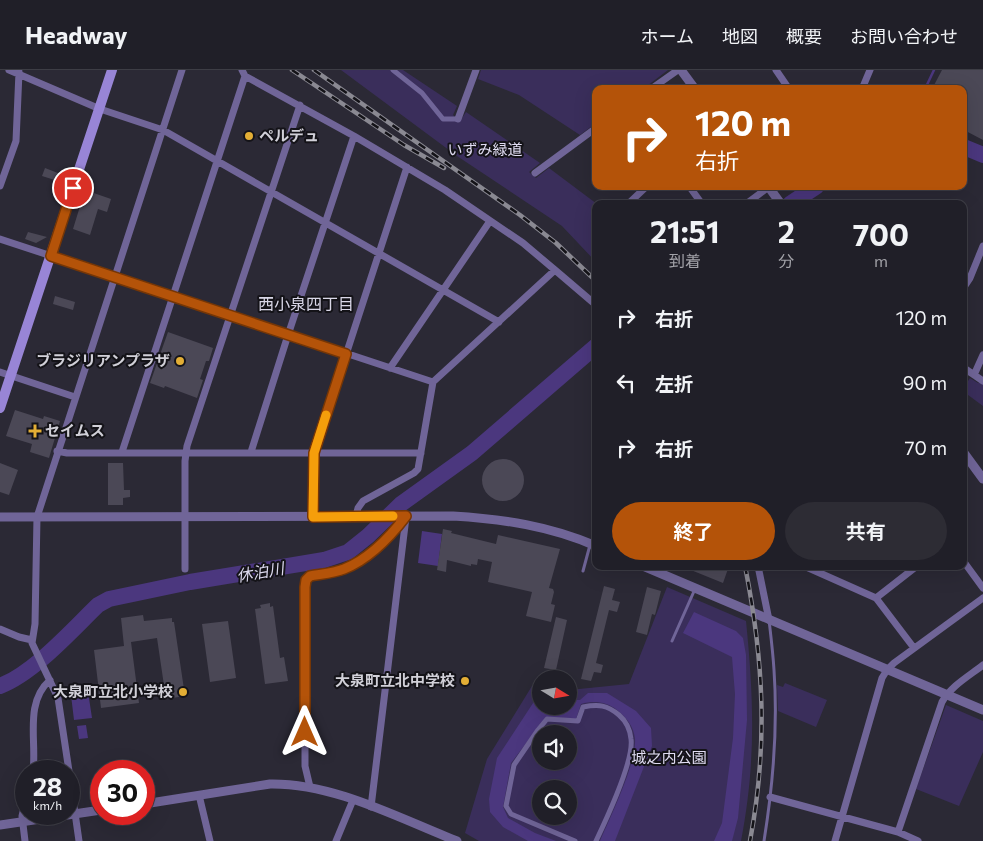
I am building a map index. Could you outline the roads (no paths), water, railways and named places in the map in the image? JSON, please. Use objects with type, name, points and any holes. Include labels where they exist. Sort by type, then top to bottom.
[{"type":"main road","points":[[0,408],[112,70]]},
{"type":"street","points":[[9,70],[19,72],[100,109],[163,130],[499,322]]},
{"type":"street","points":[[67,760],[58,698],[32,643],[35,624],[37,517],[182,70]]},
{"type":"street","points":[[393,70],[422,93],[443,119],[458,119],[476,70]]},
{"type":"street","points":[[657,85],[679,70],[692,85]]},
{"type":"street","points":[[776,70],[786,85]]},
{"type":"street","points":[[864,85],[870,70]]},
{"type":"street","points":[[0,186],[16,141],[19,72]]},
{"type":"street","points":[[122,452],[244,73],[445,190],[523,243],[592,301]]},
{"type":"street","points":[[185,569],[186,453],[300,105]]},
{"type":"street","points":[[535,173],[592,131]]},
{"type":"street","points":[[251,452],[354,136]]},
{"type":"street","points":[[313,517],[314,453],[407,167]]},
{"type":"street","points":[[632,200],[643,190]]},
{"type":"street","points":[[751,200],[765,190]]},
{"type":"street","points":[[390,368],[490,221]]},
{"type":"street","points":[[0,239],[433,382]]},
{"type":"street","points":[[967,282],[983,246]]},
{"type":"street","points":[[356,516],[358,508],[363,501],[418,469],[433,382],[555,270]]},
{"type":"street","points":[[974,375],[983,355]]},
{"type":"street","points":[[967,370],[983,381]]},
{"type":"street","points":[[0,372],[75,397]]},
{"type":"street","points":[[57,451],[66,454],[122,452],[421,453]]},
{"type":"street","points":[[967,456],[983,479]]},
{"type":"street","points":[[0,516],[453,516],[505,520],[559,532],[592,545]]},
{"type":"street","points":[[310,787],[305,766],[306,580],[310,576],[343,569],[357,563],[393,532],[401,516]]},
{"type":"street","points":[[370,807],[401,516]]},
{"type":"street","points":[[967,566],[983,588]]},
{"type":"street","points":[[652,570],[983,710]]},
{"type":"street","points":[[759,570],[769,620]]},
{"type":"street","points":[[816,570],[876,598],[914,648]]},
{"type":"street","points":[[876,598],[912,570]]},
{"type":"street","points":[[835,841],[882,678],[886,670],[983,598]]},
{"type":"street","points":[[0,629],[32,643]]},
{"type":"street","points":[[898,832],[940,706],[946,695],[954,687],[983,666]]},
{"type":"street","points":[[33,760],[34,708],[44,685],[50,680]]},
{"type":"street","points":[[575,841],[511,814],[506,806],[514,765],[547,719],[578,721],[583,706],[590,705],[608,706],[627,724],[632,739],[631,752],[613,804],[596,841]]},
{"type":"street","points":[[155,802],[270,784],[288,784],[310,787],[353,800],[456,841]]},
{"type":"street","points":[[199,795],[210,841]]},
{"type":"street","points":[[770,798],[898,832],[918,841]]},
{"type":"street","points":[[336,841],[353,800]]},
{"type":"street","points":[[0,825],[15,822]]},
{"type":"street","points":[[24,825],[26,841]]},
{"type":"street","points":[[77,825],[79,841]]},
{"type":"lane","points":[[583,571],[592,548]]},
{"type":"lane","points":[[672,641],[695,589]]},
{"type":"lane","points":[[764,841],[774,757],[775,694],[769,620]]},
{"type":"waterway","points":[[927,85],[934,70]]},
{"type":"waterway","name":"休泊川","points":[[967,148],[983,155]]},
{"type":"waterway","name":"休泊川","points":[[796,200],[811,190]]},
{"type":"waterway","name":"休泊川","points":[[0,686],[13,680],[39,661],[98,605],[109,599],[190,582],[324,560],[348,552],[368,536],[401,504],[472,453],[592,349]]},
{"type":"railway","points":[[292,70],[404,145],[444,168]]},
{"type":"railway","points":[[314,70],[520,215],[556,243],[592,277]]},
{"type":"railway","points":[[746,570],[760,670],[761,704],[759,771],[750,841]]},
{"type":"place","name":"ペルデュ","points":[[249,136]]},
{"type":"place","name":"ブラジリアンプラザ","points":[[180,361]]},
{"type":"place","name":"セイムス","points":[[35,431]]},
{"type":"place","name":"大泉町立北中学校","points":[[465,681]]},
{"type":"place","name":"大泉町立北小学校","points":[[183,692]]},
{"type":"district","name":"西小泉四丁目","points":[[306,304]]},
{"type":"park label","name":"いずみ緑道","points":[[485,150]]},
{"type":"park label","name":"城之内公園","points":[[669,758]]}]
